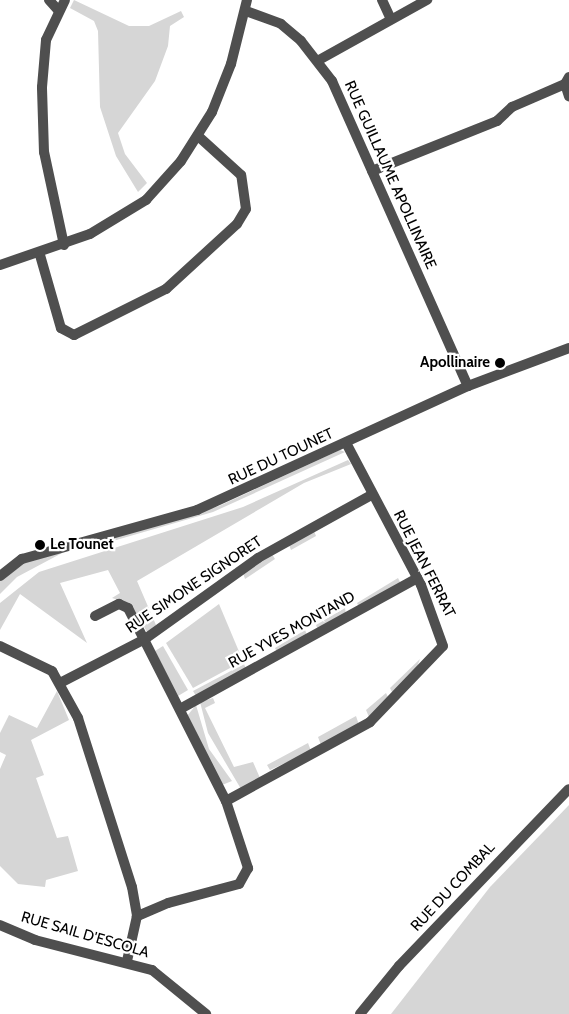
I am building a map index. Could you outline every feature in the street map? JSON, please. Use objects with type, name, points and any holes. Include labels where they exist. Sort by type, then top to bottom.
[{"type":"street","points":[[49,0],[58,10]]},
{"type":"street","points":[[64,245],[42,123],[43,55],[58,10],[65,0]]},
{"type":"street","points":[[382,0],[391,19]]},
{"type":"street","points":[[319,60],[427,0]]},
{"type":"street","points":[[0,265],[40,255],[64,245],[146,200],[198,136],[231,64],[247,5]]},
{"type":"street","name":"RUE GUILLAUME APOLLINAIRE","points":[[247,5],[281,24],[319,60],[372,171],[468,386]]},
{"type":"street","points":[[372,171],[497,121],[512,107],[567,80],[569,96]]},
{"type":"street","points":[[40,255],[61,328],[74,335],[166,289],[237,224],[246,209],[240,175],[198,136]]},
{"type":"street","name":"RUE DU TOUNET","points":[[0,576],[22,560],[196,510],[468,386],[569,348]]},
{"type":"street","name":"RUE JEAN FERRAT","points":[[226,800],[370,722],[439,654],[444,639],[418,578],[371,495],[346,443]]},
{"type":"street","name":"RUE SIMONE SIGNORET","points":[[60,683],[146,639],[258,558],[371,495]]},
{"type":"street","name":"RUE YVES MONTAND","points":[[180,709],[418,578]]},
{"type":"street","points":[[95,616],[124,604],[146,639],[226,800],[246,856],[246,876],[239,884],[168,903],[137,916]]},
{"type":"street","points":[[0,646],[27,655],[52,671],[60,683],[97,769],[137,916],[127,962]]},
{"type":"street","name":"RUE DU COMBAL","points":[[361,1012],[516,841],[569,790]]},
{"type":"street","name":"RUE SAIL D'ESCOLA","points":[[0,926],[35,940],[127,962],[152,970],[206,1014]]},
{"type":"shaded area","points":[[74,0],[129,26],[149,26],[181,11],[184,17],[170,26],[168,46],[155,81],[118,133],[125,154],[147,183],[138,192],[116,156],[100,107],[98,31],[94,21],[70,8]]},
{"type":"shaded area","points":[[340,450],[345,452],[213,512],[99,545],[98,542],[219,506]]},
{"type":"shaded area","points":[[348,460],[351,464],[304,483],[137,581],[156,625],[147,632],[131,604],[112,598],[120,593],[108,570],[60,583],[87,643],[20,594],[0,630],[0,603],[39,572],[243,507]]},
{"type":"shaded area","points":[[314,531],[316,536],[291,550],[289,545]]},
{"type":"shaded area","points":[[64,552],[17,577],[0,594],[0,581],[28,561]]},
{"type":"shaded area","points":[[272,554],[275,559],[245,579],[243,573]]},
{"type":"shaded area","points":[[398,578],[401,584],[359,607],[357,603]]},
{"type":"shaded area","points":[[219,604],[243,661],[193,688],[166,643]]},
{"type":"shaded area","points":[[345,608],[346,614],[318,630],[316,625]]},
{"type":"shaded area","points":[[305,630],[307,635],[277,652],[275,648]]},
{"type":"shaded area","points":[[163,646],[188,690],[178,696],[155,651]]},
{"type":"shaded area","points":[[420,659],[415,672],[393,694],[390,688]]},
{"type":"shaded area","points":[[244,664],[246,669],[196,696],[193,691]]},
{"type":"shaded area","points":[[57,691],[69,720],[31,740],[44,775],[36,778],[57,838],[68,836],[78,871],[46,880],[45,887],[18,884],[0,866],[0,769],[6,755],[0,752],[0,733],[9,715],[37,728]]},
{"type":"shaded area","points":[[386,693],[389,699],[369,717],[366,710]]},
{"type":"shaded area","points":[[213,698],[215,703],[205,708],[234,767],[253,762],[260,778],[241,789],[208,733],[200,702]]},
{"type":"shaded area","points":[[196,705],[209,749],[232,781],[222,785],[187,716]]},
{"type":"shaded area","points":[[356,716],[359,725],[321,745],[318,737]]},
{"type":"shaded area","points":[[308,743],[311,751],[270,770],[267,765]]},
{"type":"shaded area","points":[[569,805],[569,1014],[391,1014],[490,887]]},
{"type":"place","name":"Apollinaire","points":[[500,363]]},
{"type":"place","name":"Le Tounet","points":[[40,545]]}]
